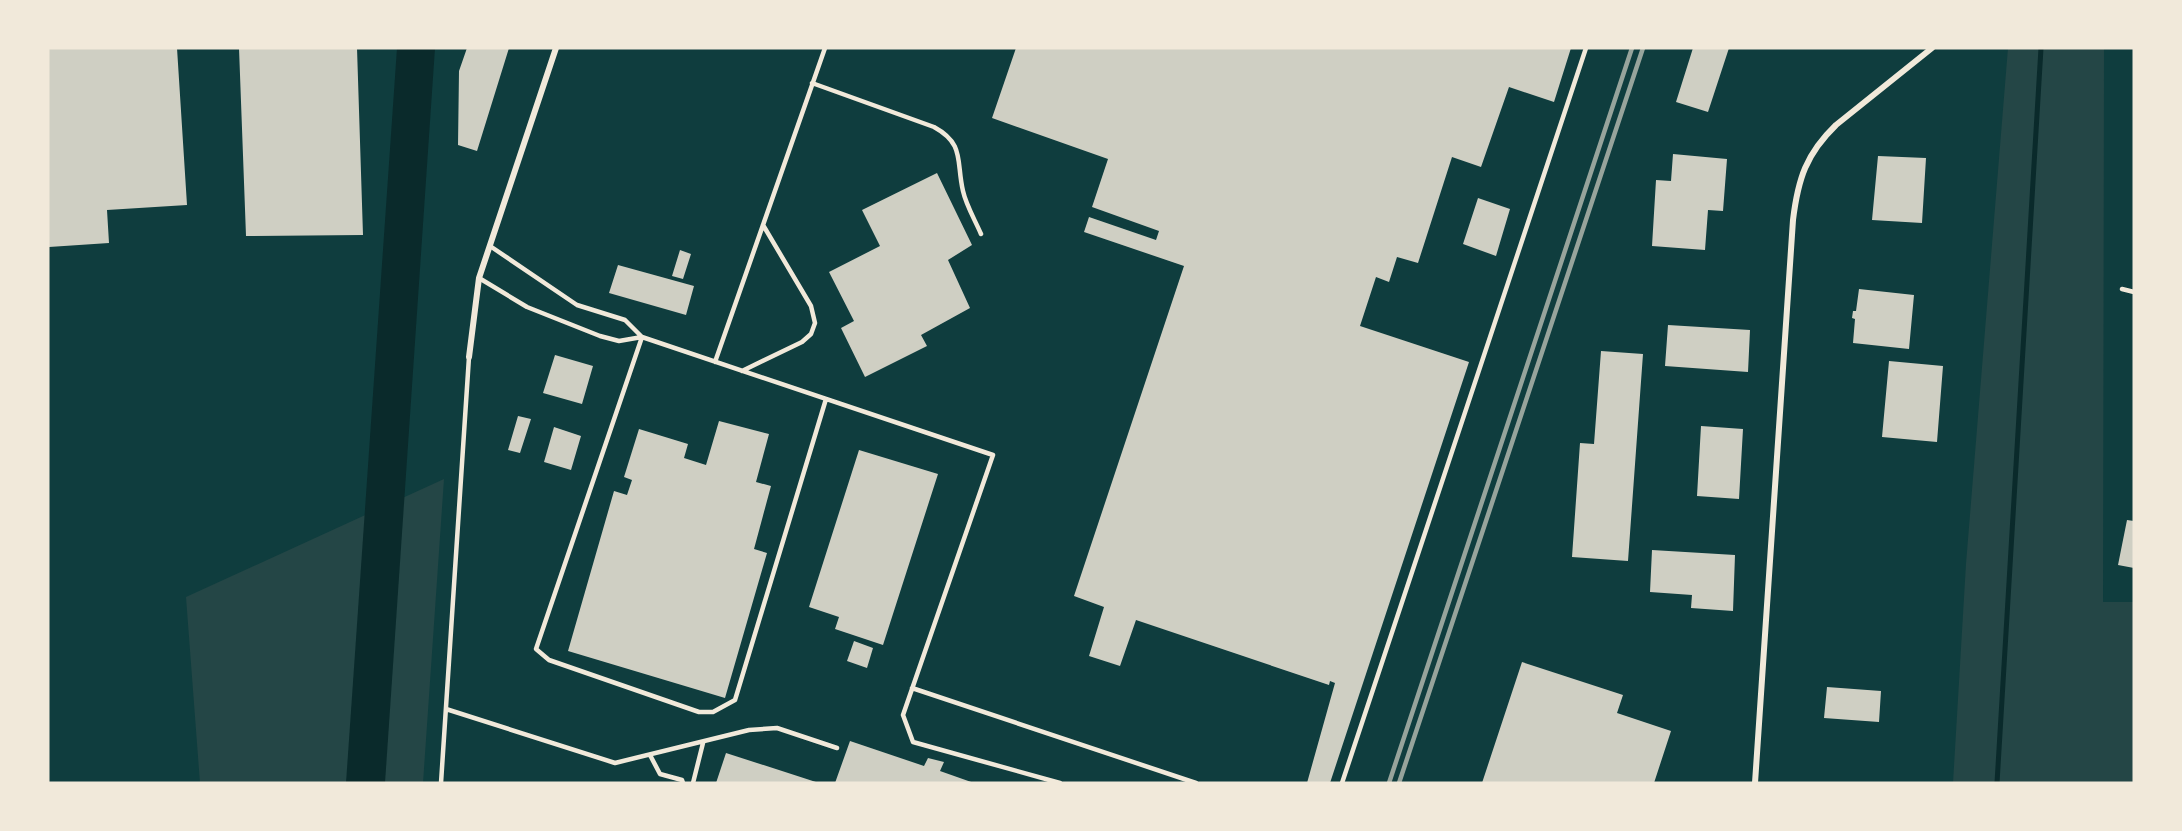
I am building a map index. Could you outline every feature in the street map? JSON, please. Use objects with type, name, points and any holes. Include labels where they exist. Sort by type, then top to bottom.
[{"type":"street","points":[[469,357],[479,278],[556,48]]},
{"type":"street","points":[[1755,783],[1793,220],[1799,184],[1804,167],[1822,139],[1932,48]]},
{"type":"lane","points":[[716,362],[825,48]]},
{"type":"lane","points":[[1342,783],[1586,48]]},
{"type":"lane","points":[[812,83],[934,127],[948,136],[957,150],[963,191],[981,234]]},
{"type":"lane","points":[[742,371],[802,342],[811,334],[815,323],[811,306],[763,225]]},
{"type":"lane","points":[[490,246],[577,306],[625,320],[642,337],[993,455],[903,715],[913,742],[1060,783]]},
{"type":"lane","points":[[479,278],[527,307],[600,336],[619,341],[642,337]]},
{"type":"lane","points":[[2122,289],[2134,292]]},
{"type":"lane","points":[[642,337],[536,650],[549,660],[699,712],[713,712],[735,700],[826,399]]},
{"type":"lane","points":[[441,783],[469,357]]},
{"type":"lane","points":[[912,688],[1196,783]]},
{"type":"lane","points":[[446,709],[615,763],[749,730],[777,728],[837,748]]},
{"type":"lane","points":[[693,783],[703,743]]},
{"type":"lane","points":[[650,755],[660,774],[682,780],[683,783]]},
{"type":"shaded area","points":[[397,48],[435,48],[385,783],[346,783]]},
{"type":"shaded area","points":[[2008,48],[2104,48],[2103,602],[2134,602],[2134,783],[1953,783],[1966,564]]},
{"type":"shaded area","points":[[444,479],[423,783],[200,783],[186,597]]},
{"type":"building","points":[[48,48],[177,48],[187,205],[107,210],[109,243],[49,247]]},
{"type":"building","points":[[239,48],[357,48],[363,235],[246,236]]},
{"type":"building","points":[[467,48],[509,48],[477,151],[458,145],[459,71]]},
{"type":"building","points":[[1016,48],[1571,48],[1554,102],[1509,87],[1481,167],[1452,157],[1418,263],[1397,257],[1389,282],[1376,277],[1360,326],[1469,362],[1330,783],[1307,783],[1335,683],[1330,681],[1329,685],[1136,620],[1120,666],[1089,656],[1104,607],[1074,596],[1184,266],[1084,232],[1089,217],[1156,240],[1159,231],[1092,207],[1108,159],[992,118]]},
{"type":"building","points":[[1693,48],[1729,48],[1708,112],[1676,102]]},
{"type":"building","points":[[1673,154],[1727,159],[1723,211],[1708,210],[1705,250],[1652,246],[1656,180],[1671,181]]},
{"type":"building","points":[[1878,156],[1926,158],[1922,223],[1872,220]]},
{"type":"building","points":[[937,173],[972,245],[948,260],[970,308],[921,335],[927,346],[865,377],[841,328],[854,321],[829,272],[880,246],[862,210]]},
{"type":"building","points":[[1478,198],[1510,209],[1496,256],[1463,244]]},
{"type":"building","points":[[680,250],[691,254],[683,279],[672,276]]},
{"type":"building","points":[[618,265],[694,286],[686,315],[609,293]]},
{"type":"building","points":[[1859,289],[1914,295],[1909,349],[1853,343],[1855,319],[1852,318],[1853,311],[1856,311]]},
{"type":"building","points":[[1668,325],[1750,330],[1748,372],[1665,366]]},
{"type":"building","points":[[1601,351],[1643,354],[1628,561],[1572,557],[1580,443],[1594,444]]},
{"type":"building","points":[[555,355],[593,366],[582,404],[543,393]]},
{"type":"building","points":[[1889,361],[1943,366],[1937,442],[1882,437]]},
{"type":"building","points":[[518,416],[531,419],[520,453],[508,450]]},
{"type":"building","points":[[719,421],[769,434],[756,482],[771,486],[754,549],[767,553],[725,698],[568,651],[614,491],[627,495],[632,480],[624,477],[639,429],[688,444],[684,458],[706,465]]},
{"type":"building","points":[[1701,426],[1743,429],[1739,499],[1697,496]]},
{"type":"building","points":[[554,427],[581,436],[571,470],[544,462]]},
{"type":"building","points":[[859,450],[938,474],[883,645],[835,629],[839,617],[809,607]]},
{"type":"building","points":[[2127,520],[2134,521],[2134,568],[2118,565]]},
{"type":"building","points":[[1652,550],[1735,555],[1733,611],[1691,608],[1692,595],[1650,592]]},
{"type":"building","points":[[854,641],[873,648],[867,668],[847,661]]},
{"type":"building","points":[[1522,662],[1623,695],[1617,713],[1671,731],[1654,783],[1482,783]]},
{"type":"building","points":[[1827,687],[1881,691],[1879,722],[1824,718]]},
{"type":"building","points":[[850,741],[924,766],[928,758],[944,762],[940,771],[974,783],[835,783]]},
{"type":"building","points":[[726,753],[819,783],[716,783]]},
{"type":"waterway","points":[[1997,783],[2041,48]]},
{"type":"railway","points":[[1389,783],[1632,48]]},
{"type":"railway","points":[[1399,783],[1643,48]]}]
